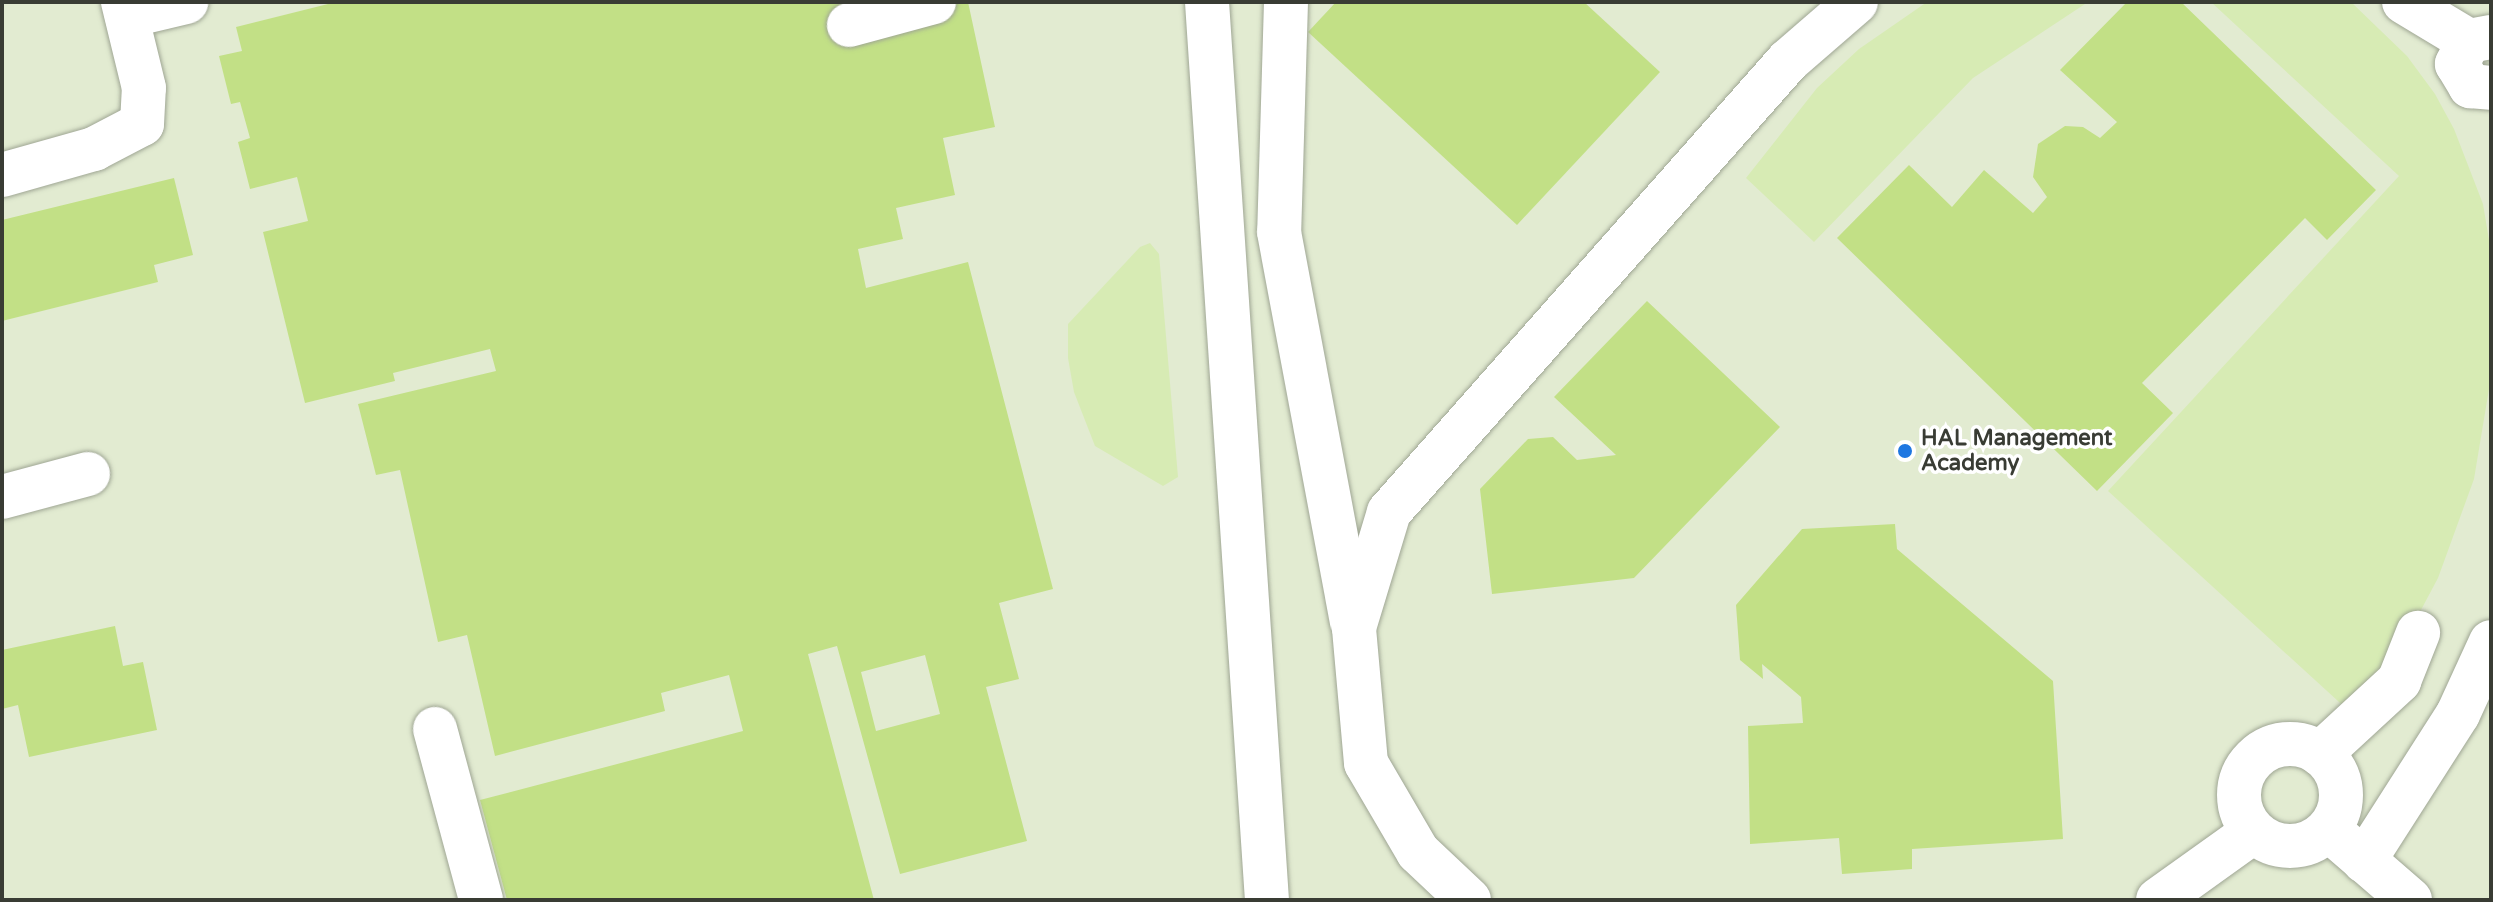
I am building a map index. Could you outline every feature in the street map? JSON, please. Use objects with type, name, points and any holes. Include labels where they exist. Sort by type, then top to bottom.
[{"type":"lane","points":[[2,175],[94,149],[142,124],[144,88],[125,9],[186,2]]},
{"type":"lane","points":[[849,25],[934,2]]},
{"type":"lane","points":[[1207,2],[1267,900]]},
{"type":"lane","points":[[1286,2],[1279,232],[1354,628],[1366,763],[1418,852],[1469,900]]},
{"type":"lane","points":[[1354,628],[1389,512],[1788,61],[1856,2]]},
{"type":"lane","points":[[2404,2],[2480,39],[2458,55],[2459,73],[2470,86],[2491,88]]},
{"type":"lane","points":[[2,497],[88,474]]},
{"type":"lane","points":[[2320,754],[2399,681],[2418,633]]},
{"type":"lane","points":[[2364,861],[2458,714],[2491,642]]},
{"type":"lane","points":[[435,729],[481,900]]},
{"type":"lane","points":[[2289,744],[2320,754],[2333,766],[2342,798],[2329,829],[2300,846],[2267,841],[2253,832],[2238,801],[2239,784],[2257,756],[2289,744]]},
{"type":"lane","points":[[2329,829],[2410,900]]},
{"type":"lane","points":[[2158,900],[2253,832]]},
{"type":"shaded area","points":[[2,2],[2491,2],[2491,900],[2,900]]},
{"type":"green space","points":[[1927,2],[2088,2],[1973,78],[1814,242],[1746,178],[1817,88],[1859,49]]},
{"type":"green space","points":[[2211,2],[2351,2],[2407,56],[2435,94],[2454,129],[2483,204],[2491,252],[2491,377],[2474,479],[2438,578],[2413,625],[2350,712],[2108,491],[2399,176]]},
{"type":"green space","points":[[1150,243],[1159,254],[1178,477],[1163,486],[1095,446],[1074,392],[1068,358],[1068,324],[1140,247]]},
{"type":"building","points":[[336,2],[968,2],[995,127],[943,138],[955,195],[896,208],[903,239],[858,249],[866,288],[968,262],[1053,589],[999,603],[1019,679],[986,687],[1027,841],[900,874],[837,646],[808,654],[874,900],[507,900],[480,800],[743,731],[729,675],[661,693],[665,711],[495,756],[467,635],[438,642],[400,470],[376,475],[358,404],[496,371],[490,349],[393,373],[395,381],[305,403],[263,232],[308,221],[297,177],[250,189],[238,142],[250,138],[240,102],[231,104],[219,56],[242,51],[236,27]],"holes":[[[925,655],[940,714],[876,731],[861,672]]]},
{"type":"building","points":[[1336,2],[1584,2],[1660,72],[1517,225],[1308,32]]},
{"type":"building","points":[[2127,2],[2181,2],[2376,190],[2327,240],[2305,218],[2142,383],[2173,413],[2097,491],[1837,238],[1909,165],[1952,207],[1984,170],[2033,213],[2047,197],[2033,177],[2038,144],[2065,126],[2083,127],[2100,138],[2117,122],[2060,70]]},
{"type":"building","points":[[174,178],[193,255],[154,265],[158,282],[2,321],[2,220]]},
{"type":"building","points":[[1647,301],[1780,427],[1634,578],[1492,594],[1480,489],[1528,439],[1553,437],[1577,460],[1616,455],[1554,397]]},
{"type":"building","points":[[1895,524],[1897,549],[2053,681],[2063,839],[1912,849],[1912,869],[1842,874],[1839,838],[1750,844],[1748,726],[1803,723],[1801,697],[1762,664],[1763,679],[1740,660],[1736,605],[1802,529]]},
{"type":"building","points":[[115,626],[123,666],[143,662],[157,730],[29,757],[18,705],[2,709],[2,650]]},
{"type":"place","name":"HAL Management Academy","points":[[1905,451]]}]
